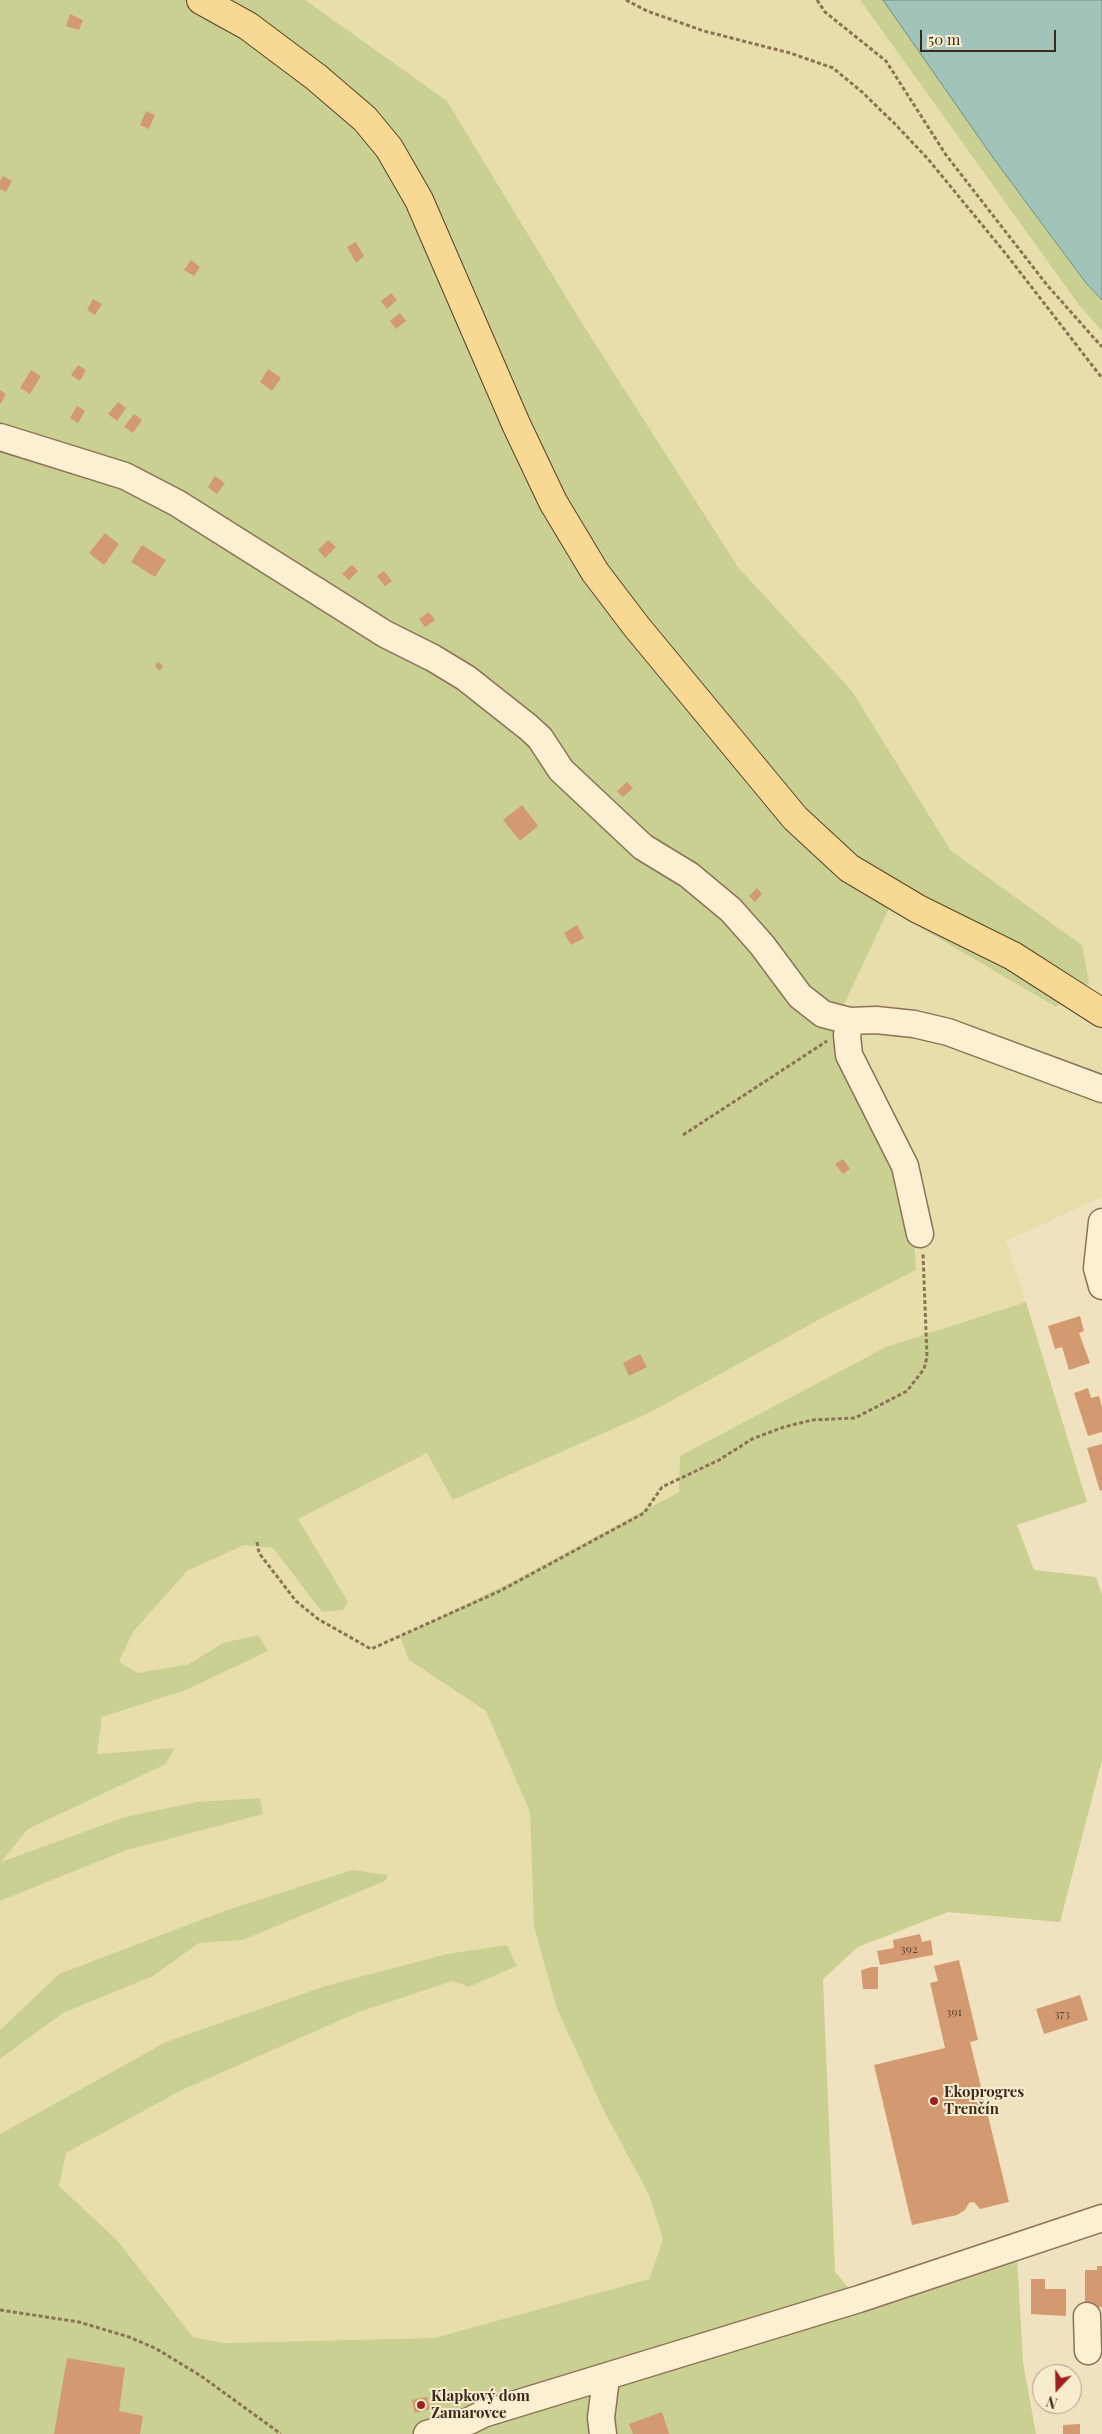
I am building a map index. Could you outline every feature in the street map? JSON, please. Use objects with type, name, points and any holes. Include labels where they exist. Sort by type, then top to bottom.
[{"type":"main road","points":[[201,0],[248,26],[316,76],[365,119],[389,148],[420,200],[516,424],[553,502],[596,572],[636,626],[795,818],[849,868],[918,909],[1013,956],[1102,1013]]},
{"type":"street","points":[[0,437],[124,476],[177,503],[385,634],[433,658],[466,678],[540,738],[560,770],[643,846],[689,875],[730,910],[762,945],[800,996],[823,1014],[850,1020],[876,1020],[914,1024],[948,1032],[1102,1090]]},
{"type":"street","points":[[850,1020],[847,1035],[849,1056],[904,1166],[920,1234]]},
{"type":"street","points":[[1102,1222],[1097,1268],[1102,1286]]},
{"type":"street","points":[[427,2434],[469,2421],[483,2414],[850,2302],[1030,2240],[1102,2218]]},
{"type":"street","points":[[603,2434],[601,2418],[606,2378]]},
{"type":"path","points":[[626,0],[647,12],[704,31],[790,53],[833,68],[896,124],[928,159],[1006,254],[1102,378]]},
{"type":"path","points":[[817,0],[825,12],[886,61],[946,155],[1047,284],[1102,347]]},
{"type":"path","points":[[683,1135],[839,1033],[850,1020]]},
{"type":"path","points":[[257,1542],[259,1552],[296,1601],[318,1620],[371,1649],[500,1591],[644,1513],[662,1487],[719,1460],[752,1439],[784,1427],[812,1420],[855,1418],[907,1391],[924,1369],[927,1357],[925,1280],[920,1234]]},
{"type":"path","points":[[0,2310],[79,2322],[129,2336],[155,2348],[201,2376],[281,2434]]},
{"type":"shaded area","points":[[305,0],[860,0],[1079,305],[1102,331],[1102,1197],[1006,1241],[1026,1302],[886,1347],[679,1492],[509,1583],[400,1637],[409,1660],[486,1711],[530,1812],[534,1927],[557,2009],[604,2111],[649,2195],[663,2239],[649,2279],[434,2338],[223,2343],[193,2337],[117,2240],[59,2186],[66,2153],[182,2090],[359,2012],[453,1981],[469,1987],[517,1966],[447,1954],[325,1986],[166,2042],[0,2134],[0,2059],[63,2013],[153,1976],[199,1943],[243,1940],[385,1881],[387,1876],[352,1870],[224,1911],[59,1974],[0,2030],[0,1901],[260,1798],[197,1802],[125,1817],[0,1863],[28,1829],[166,1764],[174,1748],[97,1754],[102,1717],[186,1690],[268,1651],[223,1643],[189,1664],[138,1673],[119,1662],[133,1632],[187,1571],[244,1545],[273,1548],[322,1612],[348,1602],[297,1519],[427,1453],[454,1500],[649,1413],[824,1317],[916,1270],[841,1011],[890,909],[1056,1007],[1082,945],[951,851],[852,691],[738,567],[580,320],[447,101]]},
{"type":"green space","points":[[0,0],[305,0],[447,101],[580,320],[738,567],[852,691],[951,851],[1082,945],[1089,983],[1056,1007],[889,909],[841,1011],[883,1143],[913,1221],[916,1270],[824,1317],[649,1413],[453,1500],[427,1453],[298,1519],[348,1602],[343,1610],[322,1612],[273,1548],[244,1545],[187,1571],[133,1632],[119,1662],[138,1673],[189,1664],[223,1643],[258,1635],[268,1651],[186,1690],[102,1717],[97,1754],[174,1748],[166,1764],[28,1829],[1,1862],[125,1817],[197,1802],[260,1798],[263,1814],[127,1850],[0,1901]]},
{"type":"green space","points":[[860,0],[883,0],[994,159],[1086,283],[1102,300],[1102,331],[1079,305]]},
{"type":"green space","points":[[1026,1302],[1087,1502],[1017,1525],[1034,1570],[1096,1577],[1102,1595],[1102,1760],[1060,1922],[948,1912],[858,1947],[823,1979],[835,2272],[860,2301],[1017,2257],[1023,2362],[1036,2434],[0,2434],[0,2134],[166,2042],[325,1986],[447,1954],[507,1945],[517,1966],[469,1987],[453,1981],[359,2012],[182,2090],[66,2153],[59,2186],[117,2240],[193,2337],[223,2343],[434,2338],[649,2279],[663,2239],[649,2195],[604,2111],[557,2009],[534,1927],[530,1812],[486,1711],[409,1660],[400,1637],[509,1583],[679,1492],[680,1456],[886,1347]]},
{"type":"green space","points":[[352,1870],[388,1875],[385,1881],[243,1940],[199,1943],[153,1976],[63,2013],[0,2059],[0,2030],[59,1974],[224,1911]]},
{"type":"water","points":[[883,0],[1102,0],[1102,300],[1086,283],[994,159]]},
{"type":"building","points":[[70,14],[83,20],[79,30],[66,26]]},
{"type":"building","points":[[146,111],[155,115],[149,129],[140,125]]},
{"type":"building","points":[[3,176],[12,181],[6,192],[0,189],[0,181]]},
{"type":"building","points":[[356,242],[364,256],[356,263],[347,247]]},
{"type":"building","points":[[191,260],[200,267],[194,276],[184,270]]},
{"type":"building","points":[[391,293],[397,300],[387,309],[381,301]]},
{"type":"building","points":[[93,299],[102,304],[95,315],[87,310]]},
{"type":"building","points":[[400,313],[406,321],[396,329],[390,321]]},
{"type":"building","points":[[78,365],[86,370],[80,381],[71,375]]},
{"type":"building","points":[[268,369],[281,378],[272,391],[260,382]]},
{"type":"building","points":[[31,370],[41,376],[30,394],[20,388]]},
{"type":"building","points":[[0,390],[6,394],[0,405]]},
{"type":"building","points":[[118,402],[126,408],[117,421],[108,414]]},
{"type":"building","points":[[77,406],[85,411],[78,423],[70,418]]},
{"type":"building","points":[[134,414],[142,420],[133,433],[124,427]]},
{"type":"building","points":[[215,476],[225,483],[217,494],[208,487]]},
{"type":"building","points":[[105,533],[119,544],[104,565],[89,553]]},
{"type":"building","points":[[328,540],[336,547],[325,558],[318,550]]},
{"type":"building","points":[[142,545],[166,560],[155,577],[131,562]]},
{"type":"building","points":[[352,565],[358,571],[349,580],[342,574]]},
{"type":"building","points":[[384,571],[392,581],[385,586],[377,576]]},
{"type":"building","points":[[429,612],[435,620],[425,627],[419,619]]},
{"type":"building","points":[[158,662],[163,666],[160,671],[155,666]]},
{"type":"building","points":[[627,782],[633,788],[623,797],[617,791]]},
{"type":"building","points":[[522,805],[538,826],[520,841],[503,820]]},
{"type":"building","points":[[757,888],[762,894],[755,902],[749,896]]},
{"type":"building","points":[[577,925],[584,938],[571,945],[564,933]]},
{"type":"building","points":[[843,1159],[850,1169],[843,1174],[835,1164]]},
{"type":"building","points":[[1080,1316],[1084,1331],[1079,1333],[1090,1363],[1069,1370],[1062,1347],[1055,1349],[1048,1326]]},
{"type":"building","points":[[640,1354],[647,1367],[629,1376],[623,1363]]},
{"type":"building","points":[[1088,1388],[1091,1398],[1099,1396],[1102,1407],[1102,1432],[1088,1436],[1074,1393]]},
{"type":"building","points":[[1102,1444],[1102,1490],[1100,1491],[1087,1448]]},
{"type":"building","points":[[920,1934],[922,1942],[931,1940],[933,1955],[880,1965],[877,1951],[894,1948],[893,1940]]},
{"type":"building","name":"Ekoprogres Trenčín","points":[[959,1960],[978,2040],[970,2042],[1009,2202],[980,2209],[974,2202],[969,2203],[965,2210],[957,2215],[912,2225],[874,2065],[945,2048],[930,1983],[938,1981],[934,1966]]},
{"type":"building","points":[[878,1967],[878,1989],[863,1989],[861,1970]]},
{"type":"building","points":[[1080,1995],[1088,2020],[1044,2034],[1036,2009]]},
{"type":"building","points":[[1097,2266],[1102,2266],[1102,2307],[1085,2308],[1085,2270],[1097,2270]]},
{"type":"building","points":[[1031,2279],[1045,2279],[1045,2289],[1066,2289],[1066,2316],[1031,2314]]},
{"type":"building","points":[[67,2358],[125,2368],[119,2411],[143,2416],[140,2434],[54,2434]]},
{"type":"building","name":"Klapkový dom Zamarovce","points":[[427,2397],[430,2409],[415,2413],[412,2400]]},
{"type":"building","points":[[662,2412],[669,2434],[633,2434],[629,2424]]},
{"type":"building","points":[[1080,2424],[1080,2434],[1063,2434],[1063,2425]]},
{"type":"place","name":"Ekoprogres Trenčín","points":[[934,2101]]},
{"type":"place","name":"Klapkový dom Zamarovce","points":[[421,2405]]}]
